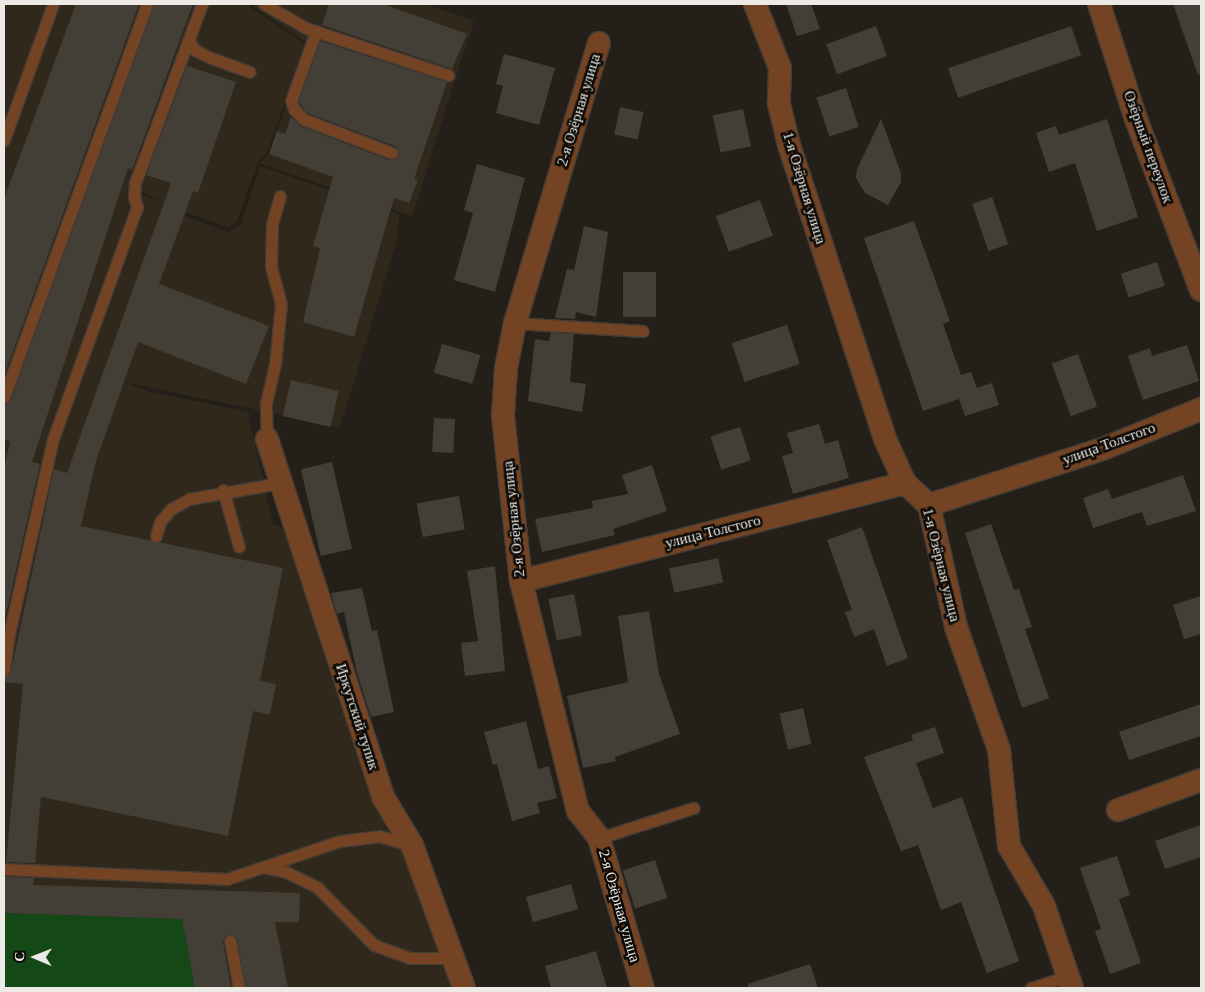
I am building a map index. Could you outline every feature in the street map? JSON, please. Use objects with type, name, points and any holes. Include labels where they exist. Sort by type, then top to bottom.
[{"type":"street","name":"1-я Озёрная улица","points":[[754,4],[780,68],[779,104],[789,145],[885,439],[905,483],[929,505],[956,627],[999,750],[1009,846],[1044,906],[1070,982]]},
{"type":"street","name":"Озёрный переулок","points":[[1099,4],[1136,119],[1201,290]]},
{"type":"street","name":"2-я Озёрная улица","points":[[599,43],[515,323],[506,368],[503,416],[521,581],[578,811],[599,838],[643,988]]},
{"type":"street","name":"улица Толстого","points":[[929,505],[1105,448],[1201,409]]},
{"type":"street","name":"Иркутский тупик","points":[[267,439],[383,796],[412,845],[464,988]]},
{"type":"street","name":"улица Толстого","points":[[521,581],[905,483]]},
{"type":"street","points":[[1118,810],[1201,780]]},
{"type":"lane","points":[[4,140],[53,4]]},
{"type":"lane","points":[[4,397],[146,4]]},
{"type":"lane","points":[[4,670],[8,634],[54,439],[138,207],[134,197],[135,183],[202,4]]},
{"type":"lane","points":[[264,4],[316,31],[448,75]]},
{"type":"lane","points":[[316,31],[292,101],[294,109],[303,119],[392,153]]},
{"type":"lane","points":[[188,40],[195,50],[250,72]]},
{"type":"lane","points":[[267,439],[266,403],[274,364],[281,304],[271,266],[272,224],[280,196]]},
{"type":"lane","points":[[515,323],[643,331]]},
{"type":"lane","points":[[156,536],[160,522],[171,509],[189,499],[224,490],[280,483]]},
{"type":"lane","points":[[224,490],[239,547]]},
{"type":"lane","points":[[599,838],[693,808]]},
{"type":"lane","points":[[4,869],[227,879],[340,841],[379,836],[412,845]]},
{"type":"lane","points":[[262,867],[286,872],[317,888],[374,945],[409,958],[453,958]]},
{"type":"lane","points":[[230,941],[239,988]]},
{"type":"lane","points":[[1032,988],[1070,982]]},
{"type":"shaded area","points":[[4,4],[205,4],[139,183],[140,194],[164,202],[142,192],[141,183],[207,4],[246,4],[305,44],[267,153],[258,162],[237,221],[229,228],[186,212],[184,216],[229,232],[241,224],[260,166],[399,214],[398,237],[340,427],[124,382],[147,391],[248,412],[273,525],[288,529],[454,988],[4,988]]},
{"type":"shaded area","points":[[254,4],[424,4],[474,21],[412,216],[259,163],[269,154],[307,43],[253,6]]},
{"type":"green space","points":[[4,913],[182,919],[195,988],[4,988]]},
{"type":"building","points":[[76,4],[139,4],[4,376],[4,199]]},
{"type":"building","points":[[154,4],[193,4],[132,170],[128,168],[32,462],[40,464],[4,623],[4,469],[10,441],[4,440],[4,404],[11,400]]},
{"type":"building","points":[[329,4],[383,4],[467,34],[452,69],[322,25]]},
{"type":"building","points":[[786,4],[811,4],[820,29],[797,36]]},
{"type":"building","points":[[1173,4],[1201,4],[1201,74],[1198,75]]},
{"type":"building","points":[[876,26],[887,56],[837,74],[826,44]]},
{"type":"building","points":[[1071,26],[1081,55],[958,98],[948,68]]},
{"type":"building","points":[[320,41],[447,82],[414,179],[418,180],[409,203],[394,198],[354,337],[303,322],[320,248],[313,246],[333,177],[269,154],[277,131],[285,134],[291,117],[300,126],[389,160],[396,159],[399,152],[395,146],[307,113],[301,105],[299,101]]},
{"type":"building","points":[[504,54],[555,68],[539,125],[496,113],[503,86],[496,84]]},
{"type":"building","points":[[187,66],[236,82],[198,193],[193,191],[159,284],[269,326],[246,384],[138,342],[96,461],[81,526],[283,568],[260,681],[276,684],[270,715],[253,711],[228,836],[41,797],[35,863],[6,862],[23,684],[4,682],[4,677],[11,671],[54,469],[67,473],[171,183],[146,175]]},
{"type":"building","points":[[846,88],[859,127],[829,137],[817,98]]},
{"type":"building","points":[[620,107],[643,112],[638,139],[614,134]]},
{"type":"building","points":[[743,109],[751,146],[721,153],[713,115]]},
{"type":"building","points":[[881,119],[901,173],[901,182],[888,205],[865,193],[856,178],[857,169]]},
{"type":"building","points":[[1107,119],[1138,217],[1097,231],[1075,163],[1049,172],[1036,133],[1056,126],[1059,135]]},
{"type":"building","points":[[477,164],[525,178],[495,292],[454,280],[473,213],[464,210]]},
{"type":"building","points":[[992,197],[1008,244],[988,251],[972,204]]},
{"type":"building","points":[[760,200],[773,236],[729,252],[716,216]]},
{"type":"building","points":[[914,221],[950,321],[943,324],[961,375],[971,372],[977,388],[992,383],[999,405],[965,416],[959,399],[923,411],[864,238]]},
{"type":"building","points":[[584,226],[608,232],[596,317],[576,312],[575,319],[555,318],[567,269],[574,270]]},
{"type":"building","points":[[1157,262],[1165,286],[1129,298],[1121,274]]},
{"type":"building","points":[[623,272],[656,272],[656,317],[623,317]]},
{"type":"building","points":[[787,325],[800,364],[745,382],[732,343]]},
{"type":"building","points":[[551,333],[574,334],[570,382],[586,384],[582,412],[528,401],[535,339],[549,341]]},
{"type":"building","points":[[442,344],[480,355],[472,384],[434,373]]},
{"type":"building","points":[[1187,345],[1199,381],[1143,400],[1128,356],[1150,348],[1152,356]]},
{"type":"building","points":[[1078,354],[1097,407],[1071,416],[1052,364]]},
{"type":"building","points":[[291,380],[339,391],[330,427],[283,416]]},
{"type":"building","points":[[434,418],[455,419],[453,453],[432,452]]},
{"type":"building","points":[[819,424],[825,444],[838,440],[849,478],[793,494],[782,456],[793,453],[787,433]]},
{"type":"building","points":[[740,427],[751,460],[721,470],[711,437]]},
{"type":"building","points":[[332,462],[352,549],[321,556],[301,469]]},
{"type":"building","points":[[652,465],[667,511],[613,529],[615,535],[542,552],[535,519],[593,508],[592,501],[628,494],[622,475]]},
{"type":"building","points":[[1183,475],[1196,511],[1147,526],[1142,512],[1093,528],[1083,498],[1108,489],[1112,499]]},
{"type":"building","points":[[459,496],[465,529],[423,537],[417,503]]},
{"type":"building","points":[[991,524],[1014,590],[1019,589],[1032,627],[1025,629],[1049,698],[1022,708],[965,533]]},
{"type":"building","points":[[862,527],[908,658],[887,666],[874,629],[854,637],[845,612],[852,610],[827,540]]},
{"type":"building","points":[[718,558],[723,582],[674,593],[669,568]]},
{"type":"building","points":[[495,566],[505,671],[465,676],[461,643],[478,641],[467,571]]},
{"type":"building","points":[[362,588],[372,631],[377,630],[394,712],[371,717],[357,673],[344,612],[337,614],[331,593]]},
{"type":"building","points":[[574,594],[582,635],[556,640],[548,599]]},
{"type":"building","points":[[1201,596],[1201,634],[1184,639],[1173,605]]},
{"type":"building","points":[[649,611],[659,674],[680,734],[615,757],[616,761],[583,768],[567,696],[628,682],[618,616]]},
{"type":"building","points":[[1201,704],[1201,736],[1129,760],[1119,732]]},
{"type":"building","points":[[803,708],[811,744],[788,749],[780,713]]},
{"type":"building","points":[[526,721],[538,769],[549,766],[557,798],[537,803],[540,813],[512,821],[497,764],[493,765],[484,732]]},
{"type":"building","points":[[935,727],[944,753],[916,763],[933,808],[962,797],[1019,961],[987,973],[961,902],[941,910],[918,845],[901,851],[864,757],[913,740],[911,735]]},
{"type":"building","points":[[1201,825],[1201,857],[1165,869],[1155,841]]},
{"type":"building","points":[[1117,856],[1130,895],[1119,899],[1141,963],[1110,974],[1095,931],[1101,929],[1080,868]]},
{"type":"building","points":[[655,860],[667,898],[635,909],[623,871]]},
{"type":"building","points":[[5,877],[34,878],[33,885],[300,893],[299,922],[275,922],[288,988],[246,988],[237,940],[229,934],[223,942],[231,988],[195,988],[182,919],[4,913]]},
{"type":"building","points":[[571,884],[578,909],[533,922],[526,897]]},
{"type":"building","points":[[596,951],[607,988],[551,988],[545,966]]},
{"type":"building","points":[[810,964],[818,988],[748,988],[748,984]]}]
